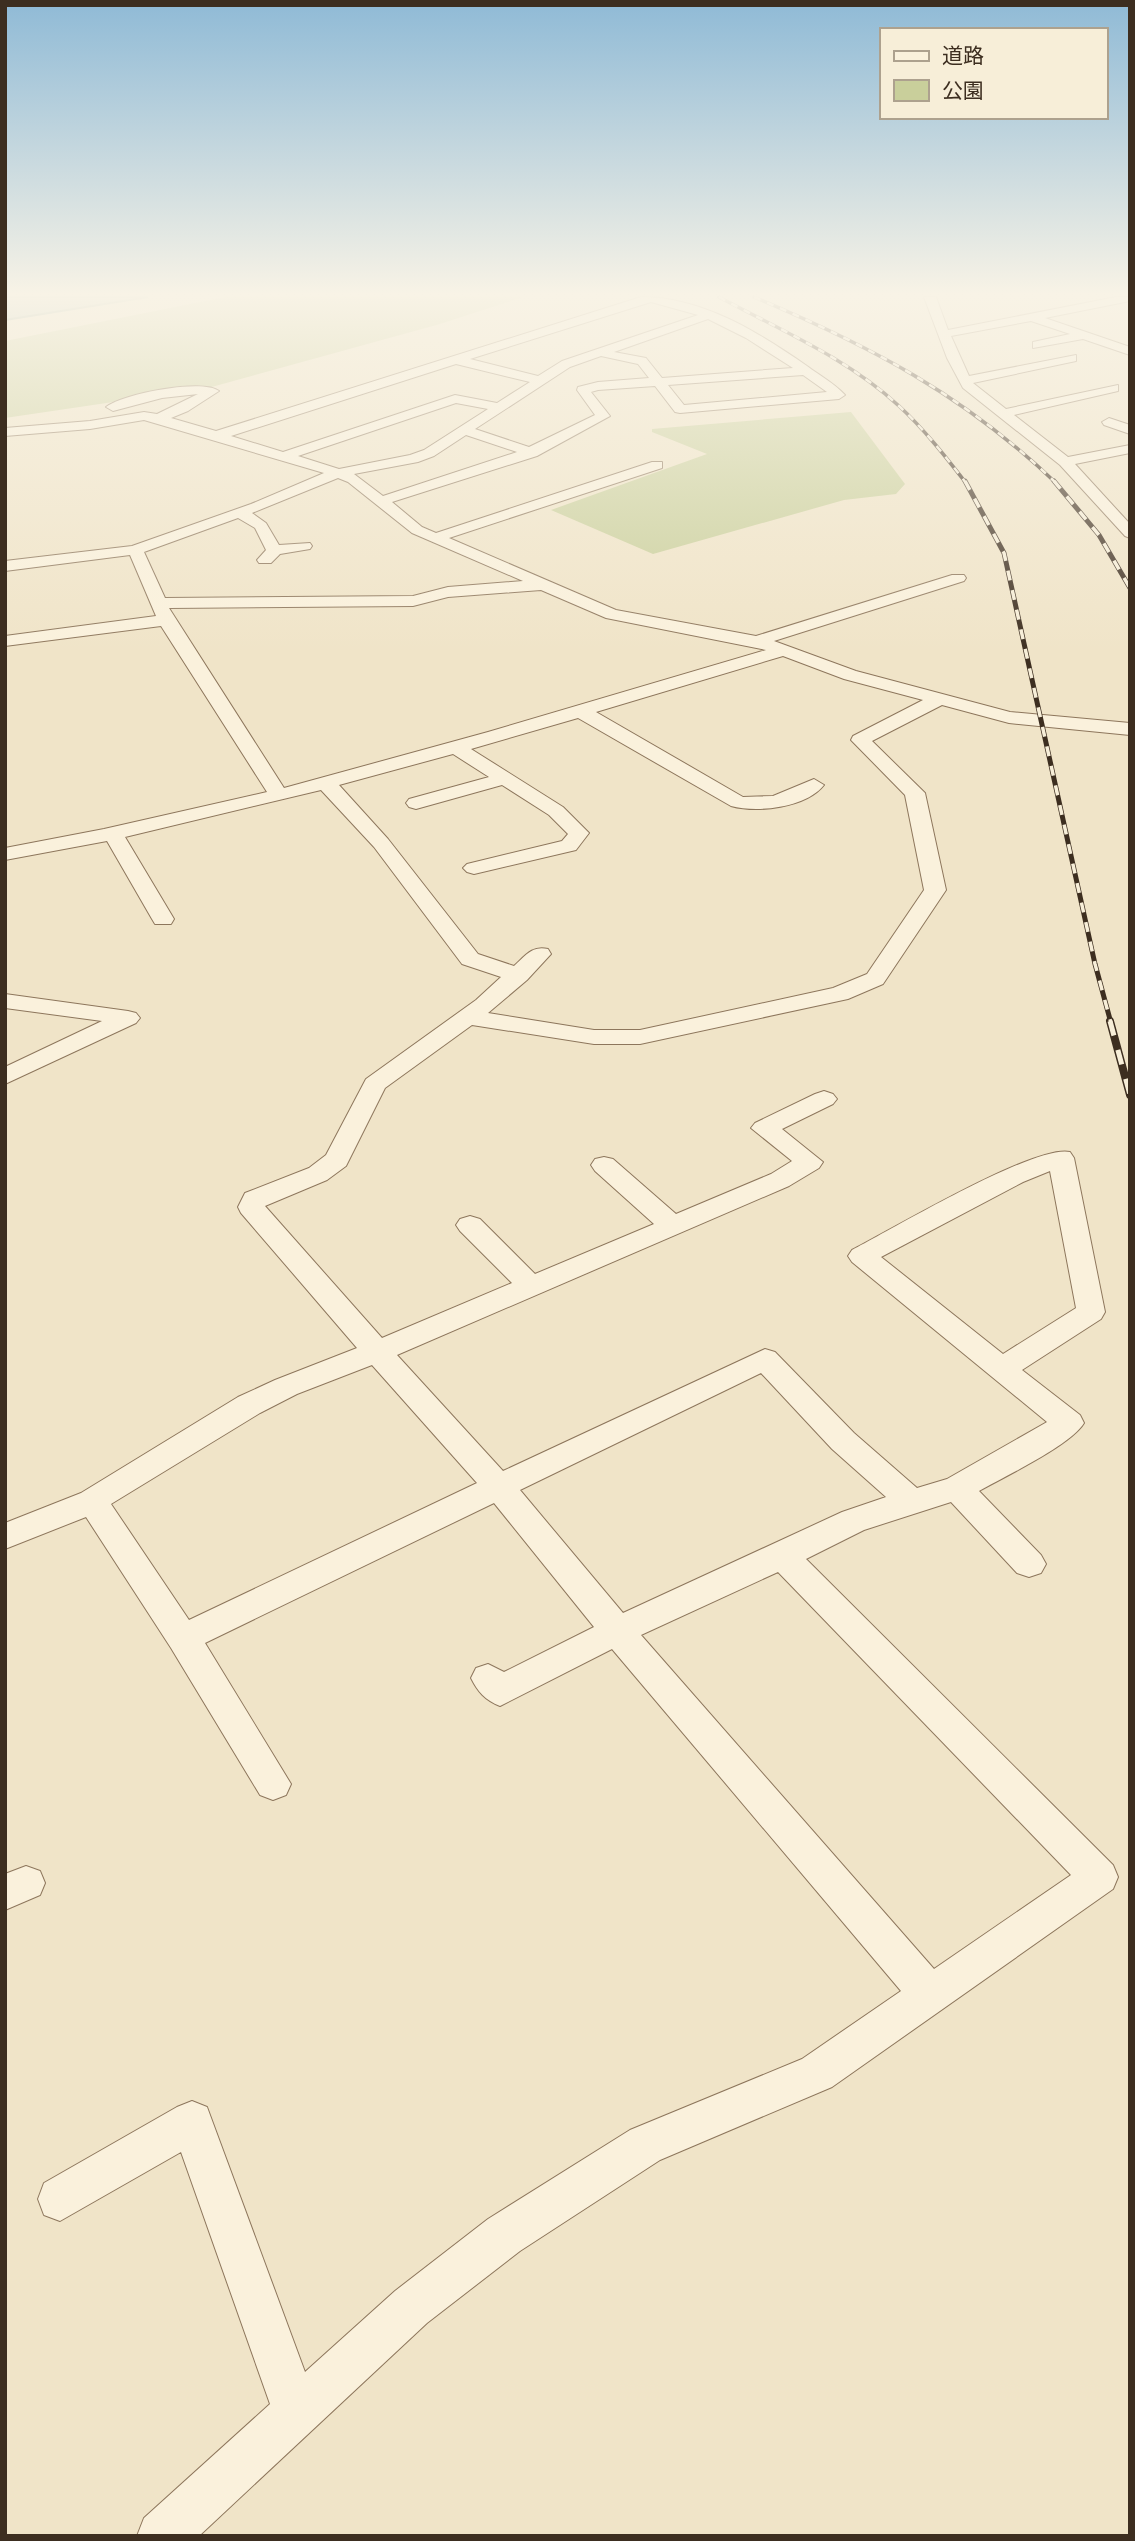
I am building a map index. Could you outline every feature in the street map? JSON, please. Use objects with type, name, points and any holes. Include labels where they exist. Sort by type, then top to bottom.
[{"type":"street","points":[[5,432],[144,416],[158,418],[353,479],[403,522],[612,614],[757,641],[850,675],[1009,717],[1130,729]]},
{"type":"street","points":[[158,418],[164,416]]},
{"type":"street","points":[[216,436],[281,416]]},
{"type":"street","points":[[284,456],[405,416]]},
{"type":"street","points":[[5,566],[135,550],[239,513],[338,473],[412,459],[429,453],[486,416]]},
{"type":"street","points":[[381,501],[532,453],[580,431],[603,416]]},
{"type":"street","points":[[1007,416],[1065,462],[1130,533]]},
{"type":"street","points":[[1109,422],[1130,430]]},
{"type":"street","points":[[464,430],[532,453]]},
{"type":"street","points":[[1065,462],[1130,449]]},
{"type":"street","points":[[435,538],[657,465]]},
{"type":"street","points":[[239,513],[258,521],[265,529],[270,555],[304,546]]},
{"type":"street","points":[[135,550],[162,612],[278,794]]},
{"type":"street","points":[[757,641],[958,578]]},
{"type":"street","points":[[5,640],[162,612],[313,600],[413,601],[448,592],[546,584]]},
{"type":"street","points":[[5,854],[114,835],[324,782],[580,711],[785,650]]},
{"type":"street","points":[[468,1017],[594,1037],[640,1037],[840,994],[876,979],[935,890],[915,793],[860,740],[937,700]]},
{"type":"street","points":[[580,711],[738,802],[764,805],[785,801],[814,785]]},
{"type":"street","points":[[454,746],[556,811],[579,833],[569,846],[474,868]]},
{"type":"street","points":[[416,803],[505,778]]},
{"type":"street","points":[[324,782],[381,843],[470,959],[519,975]]},
{"type":"street","points":[[114,835],[163,919]]},
{"type":"street","points":[[540,954],[468,1017],[375,1084],[337,1160],[318,1174],[254,1199],[251,1207],[499,1487],[617,1631],[929,1993]]},
{"type":"street","points":[[5,1002],[128,1018],[5,1077]]},
{"type":"street","points":[[5,1537],[92,1501],[249,1405],[286,1387],[377,1352],[780,1180],[810,1162],[764,1128],[824,1099]]},
{"type":"street","points":[[488,1678],[500,1691],[617,1631],[853,1521],[957,1488],[1069,1423],[862,1256],[1014,1176],[1061,1158],[1091,1312],[1003,1368]]},
{"type":"street","points":[[604,1165],[673,1226]]},
{"type":"street","points":[[470,1225],[531,1286]]},
{"type":"street","points":[[183,1638],[765,1359],[843,1441],[911,1501]]},
{"type":"street","points":[[957,1488],[1029,1564]]},
{"type":"street","points":[[92,1501],[183,1638],[273,1784]]},
{"type":"street","points":[[162,2536],[411,2307],[504,2235],[645,2145],[817,2073],[1099,1877],[782,1556]]},
{"type":"street","points":[[61,2199],[192,2122],[296,2411]]},
{"type":"green space","points":[[809,416],[854,416],[905,484],[896,494],[844,500],[653,554],[551,510],[707,454],[652,432],[652,429]]},
{"type":"railway","points":[[909,416],[966,483]]},
{"type":"railway","points":[[975,416],[1055,482]]},
{"type":"railway","points":[[965,481],[1004,553],[1095,964],[1111,1023]]},
{"type":"railway","points":[[1055,482],[1099,535],[1130,588]]},
{"type":"railway","points":[[1110,1021],[1130,1095]]}]
